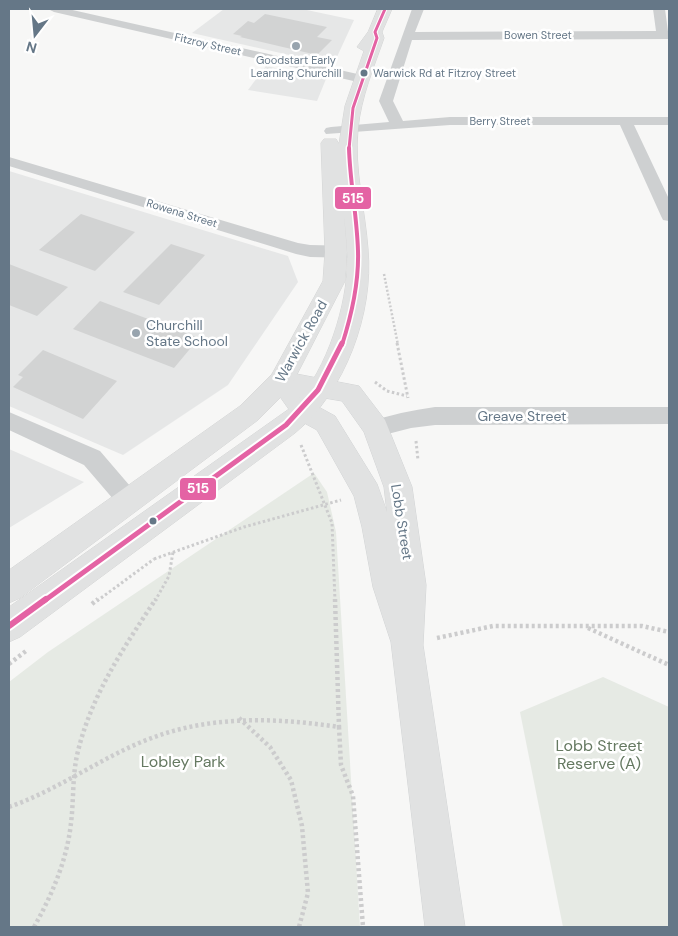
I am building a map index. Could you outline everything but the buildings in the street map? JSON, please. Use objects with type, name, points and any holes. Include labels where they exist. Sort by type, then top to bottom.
[{"type":"main road","name":"Warwick Road","points":[[9,626],[304,411],[320,386],[337,355],[356,297],[347,252],[342,204],[348,154],[340,131],[339,102],[356,77],[377,38],[375,32],[385,9]]},
{"type":"main road","name":"Warwick Road","points":[[9,588],[249,413],[281,381],[334,281],[347,252]]},
{"type":"main road","name":"Lobb Street","points":[[281,381],[320,386],[350,393],[376,428],[398,488],[411,585],[407,645]]},
{"type":"main road","name":"Lobb Street","points":[[281,381],[304,411],[326,423],[367,493],[377,527],[388,587],[407,645],[445,927]]},
{"type":"street","name":"Fitzroy Street","points":[[54,9],[356,77]]},
{"type":"street","points":[[398,126],[386,101],[407,36],[418,9]]},
{"type":"street","points":[[660,9],[666,35]]},
{"type":"street","name":"Bowen Street","points":[[407,36],[666,35]]},
{"type":"street","name":"Berry Street","points":[[340,131],[450,121],[669,121]]},
{"type":"street","points":[[626,121],[669,216]]},
{"type":"street","name":"Rowena Street","points":[[9,161],[296,248],[347,252]]},
{"type":"street","name":"Greave Street","points":[[376,428],[411,419],[435,416],[669,416]]},
{"type":"street","points":[[9,420],[92,458],[128,500]]},
{"type":"path","points":[[383,267],[421,482],[398,488]]},
{"type":"path","points":[[369,378],[387,391],[407,396]]},
{"type":"path","points":[[301,445],[332,523],[341,765],[353,796],[363,927]]},
{"type":"path","points":[[154,559],[244,527],[367,493]]},
{"type":"path","points":[[34,927],[58,880],[69,839],[74,799],[74,778],[79,750],[91,712],[130,636],[168,581],[173,565],[173,552]]},
{"type":"path","points":[[407,645],[493,626],[642,626],[669,632]]},
{"type":"path","points":[[587,627],[669,665]]},
{"type":"path","points":[[9,806],[74,778],[137,744],[188,727],[239,718],[284,719],[340,727]]},
{"type":"path","points":[[239,718],[270,747],[291,780],[302,826],[308,893],[299,927]]},
{"type":"shaded area","name":"Goodstart Early Learning Churchill","points":[[224,9],[302,9],[354,20],[336,59],[325,63],[192,33]]},
{"type":"shaded area","points":[[266,66],[326,79],[317,101],[248,90]]},
{"type":"shaded area","name":"Churchill State School","points":[[9,171],[288,256],[298,282],[228,385],[123,455],[9,406]]},
{"type":"shaded area","points":[[9,449],[84,482],[9,528]]},
{"type":"green space","name":"Lobley Park","points":[[314,473],[327,492],[336,532],[360,927],[9,927],[9,682],[48,652]]},
{"type":"green space","name":"Lobb Street Reserve (A)","points":[[603,677],[669,707],[669,927],[563,927],[520,712]]},
{"type":"transit line","name":"515","points":[[9,626],[286,425],[303,409],[331,370],[349,324],[357,276],[357,238],[348,147],[350,120],[360,84],[377,38],[375,32],[385,9]]},
{"type":"place","name":"Goodstart Early Learning Churchill","points":[[296,46]]},
{"type":"place","name":"Warwick Rd at Fitzroy Street","points":[[364,73]]},
{"type":"place","name":"Churchill State School","points":[[136,333]]}]
